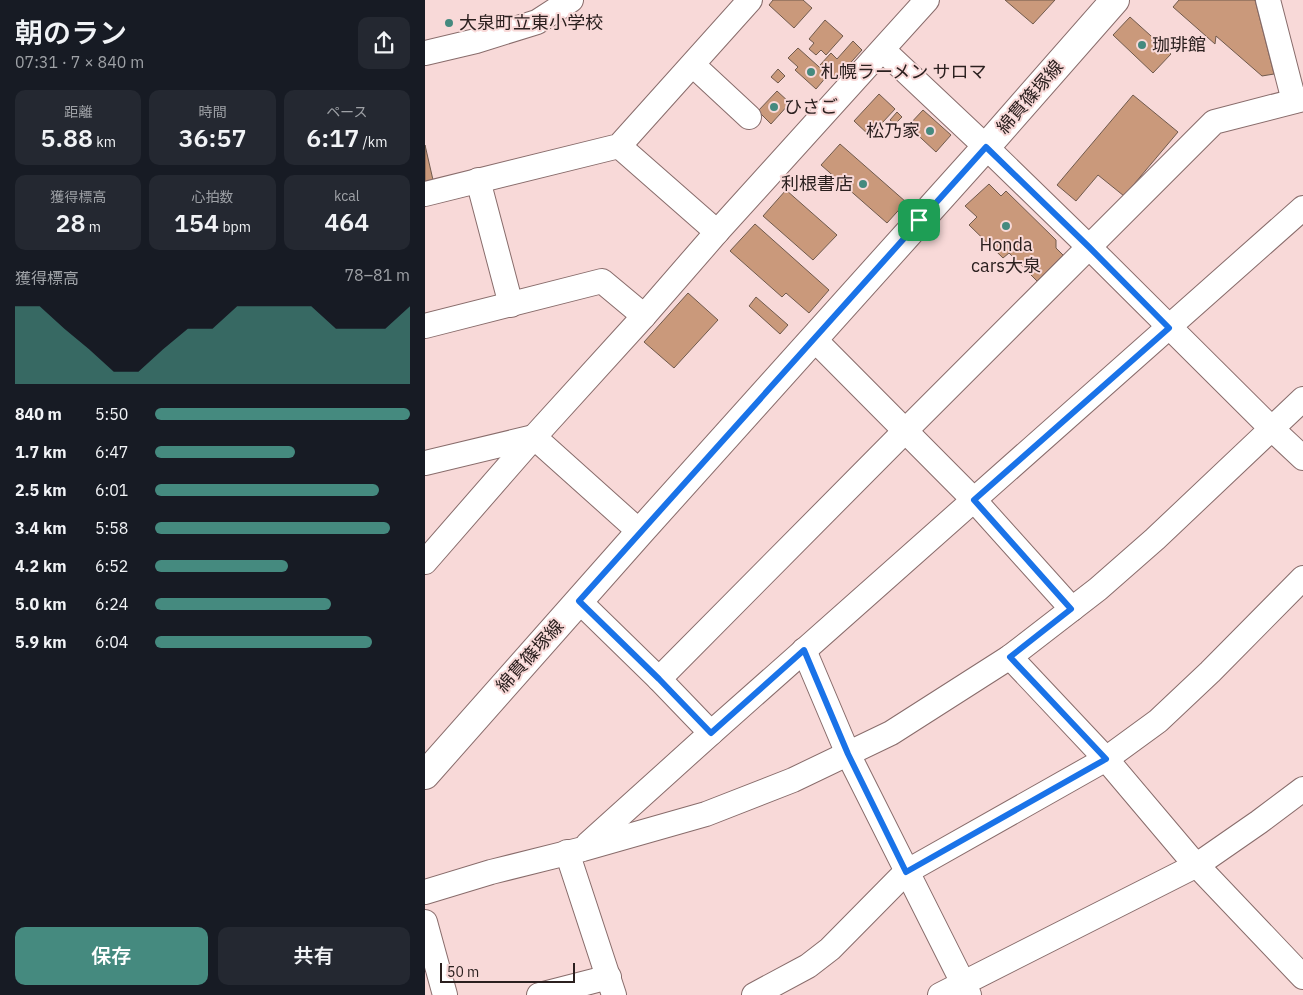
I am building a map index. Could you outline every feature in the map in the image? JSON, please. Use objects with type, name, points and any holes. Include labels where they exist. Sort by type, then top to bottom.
[{"type":"main road","name":"綿貫篠塚線","points":[[425,775],[1115,0]]},
{"type":"street","points":[[425,53],[476,41],[537,22],[571,0]]},
{"type":"street","points":[[425,194],[619,146],[751,0]]},
{"type":"street","points":[[425,562],[717,232],[927,0]]},
{"type":"street","points":[[659,679],[905,430],[1215,122],[1299,100],[1268,0]]},
{"type":"street","points":[[883,50],[1089,247],[1169,328],[1303,458]]},
{"type":"street","points":[[693,65],[749,117]]},
{"type":"street","points":[[619,146],[717,232]]},
{"type":"street","points":[[478,180],[511,305]]},
{"type":"street","points":[[575,851],[711,733],[1303,208]]},
{"type":"street","points":[[425,326],[602,282],[644,316]]},
{"type":"street","points":[[814,339],[974,500],[1071,609]]},
{"type":"street","points":[[425,892],[491,872],[575,851],[706,814],[793,780],[891,733],[1010,657],[1098,589],[1155,539],[1303,399]]},
{"type":"street","points":[[425,463],[534,437]]},
{"type":"street","points":[[534,437],[640,532]]},
{"type":"street","points":[[754,995],[807,966],[830,949],[906,872],[1106,759],[1158,721],[1210,672],[1303,578]]},
{"type":"street","points":[[579,601],[711,733]]},
{"type":"street","points":[[804,650],[848,754],[966,989]]},
{"type":"street","points":[[1010,657],[1106,759],[1188,856],[1303,977]]},
{"type":"street","points":[[939,995],[966,989],[1197,865],[1303,789]]},
{"type":"street","points":[[539,995],[612,986],[575,851]]},
{"type":"street","points":[[425,922],[445,995]]},
{"type":"building","points":[[773,0],[803,0],[812,8],[794,28],[769,5]]},
{"type":"building","points":[[1005,0],[1055,0],[1033,24]]},
{"type":"building","points":[[1179,0],[1255,0],[1274,74],[1262,76],[1216,36],[1215,44],[1173,7]]},
{"type":"building","name":"珈琲館","points":[[1130,17],[1171,54],[1153,73],[1113,35]]},
{"type":"building","points":[[825,20],[843,36],[826,55],[821,50],[816,55],[809,49],[814,43],[809,39]]},
{"type":"building","points":[[853,41],[862,50],[836,79],[820,65],[831,53],[837,59]]},
{"type":"building","points":[[798,48],[828,75],[816,89],[795,70],[798,67],[788,58]]},
{"type":"building","points":[[778,69],[785,76],[778,83],[771,77]]},
{"type":"building","points":[[777,91],[790,103],[771,124],[758,111]]},
{"type":"building","points":[[879,94],[895,109],[870,136],[854,121]]},
{"type":"building","points":[[1133,95],[1178,132],[1124,196],[1098,175],[1076,201],[1057,185]]},
{"type":"building","points":[[923,110],[951,135],[936,152],[908,126]]},
{"type":"building","points":[[897,112],[902,117],[895,124],[890,120]]},
{"type":"building","points":[[840,144],[906,202],[887,223],[821,165]]},
{"type":"building","points":[[425,145],[433,180],[425,182]]},
{"type":"building","points":[[989,184],[1001,196],[1006,191],[1056,240],[1056,248],[1063,255],[1037,281],[1009,253],[1003,258],[969,225],[977,217],[965,206]]},
{"type":"building","points":[[786,190],[837,235],[813,260],[763,216]]},
{"type":"building","points":[[755,224],[829,290],[809,313],[786,293],[782,297],[730,251]]},
{"type":"building","points":[[688,293],[718,320],[674,368],[644,342]]},
{"type":"building","points":[[756,297],[788,325],[780,334],[749,306]]},
{"type":"place","name":"大泉町立東小学校","points":[[449,23]]},
{"type":"place","name":"珈琲館","points":[[1142,45]]},
{"type":"place","name":"札幌ラーメン サロマ","points":[[811,72]]},
{"type":"place","name":"ひさご","points":[[774,107]]},
{"type":"place","name":"松乃家","points":[[930,131]]},
{"type":"place","name":"利根書店","points":[[863,184]]},
{"type":"place","name":"Honda cars大泉","points":[[1006,226]]},
{"type":"route","points":[[986,147],[1169,328],[974,500],[1071,609],[1010,657],[1106,759],[906,872],[848,754],[804,650],[711,733],[579,601],[919,220],[986,147]]}]
